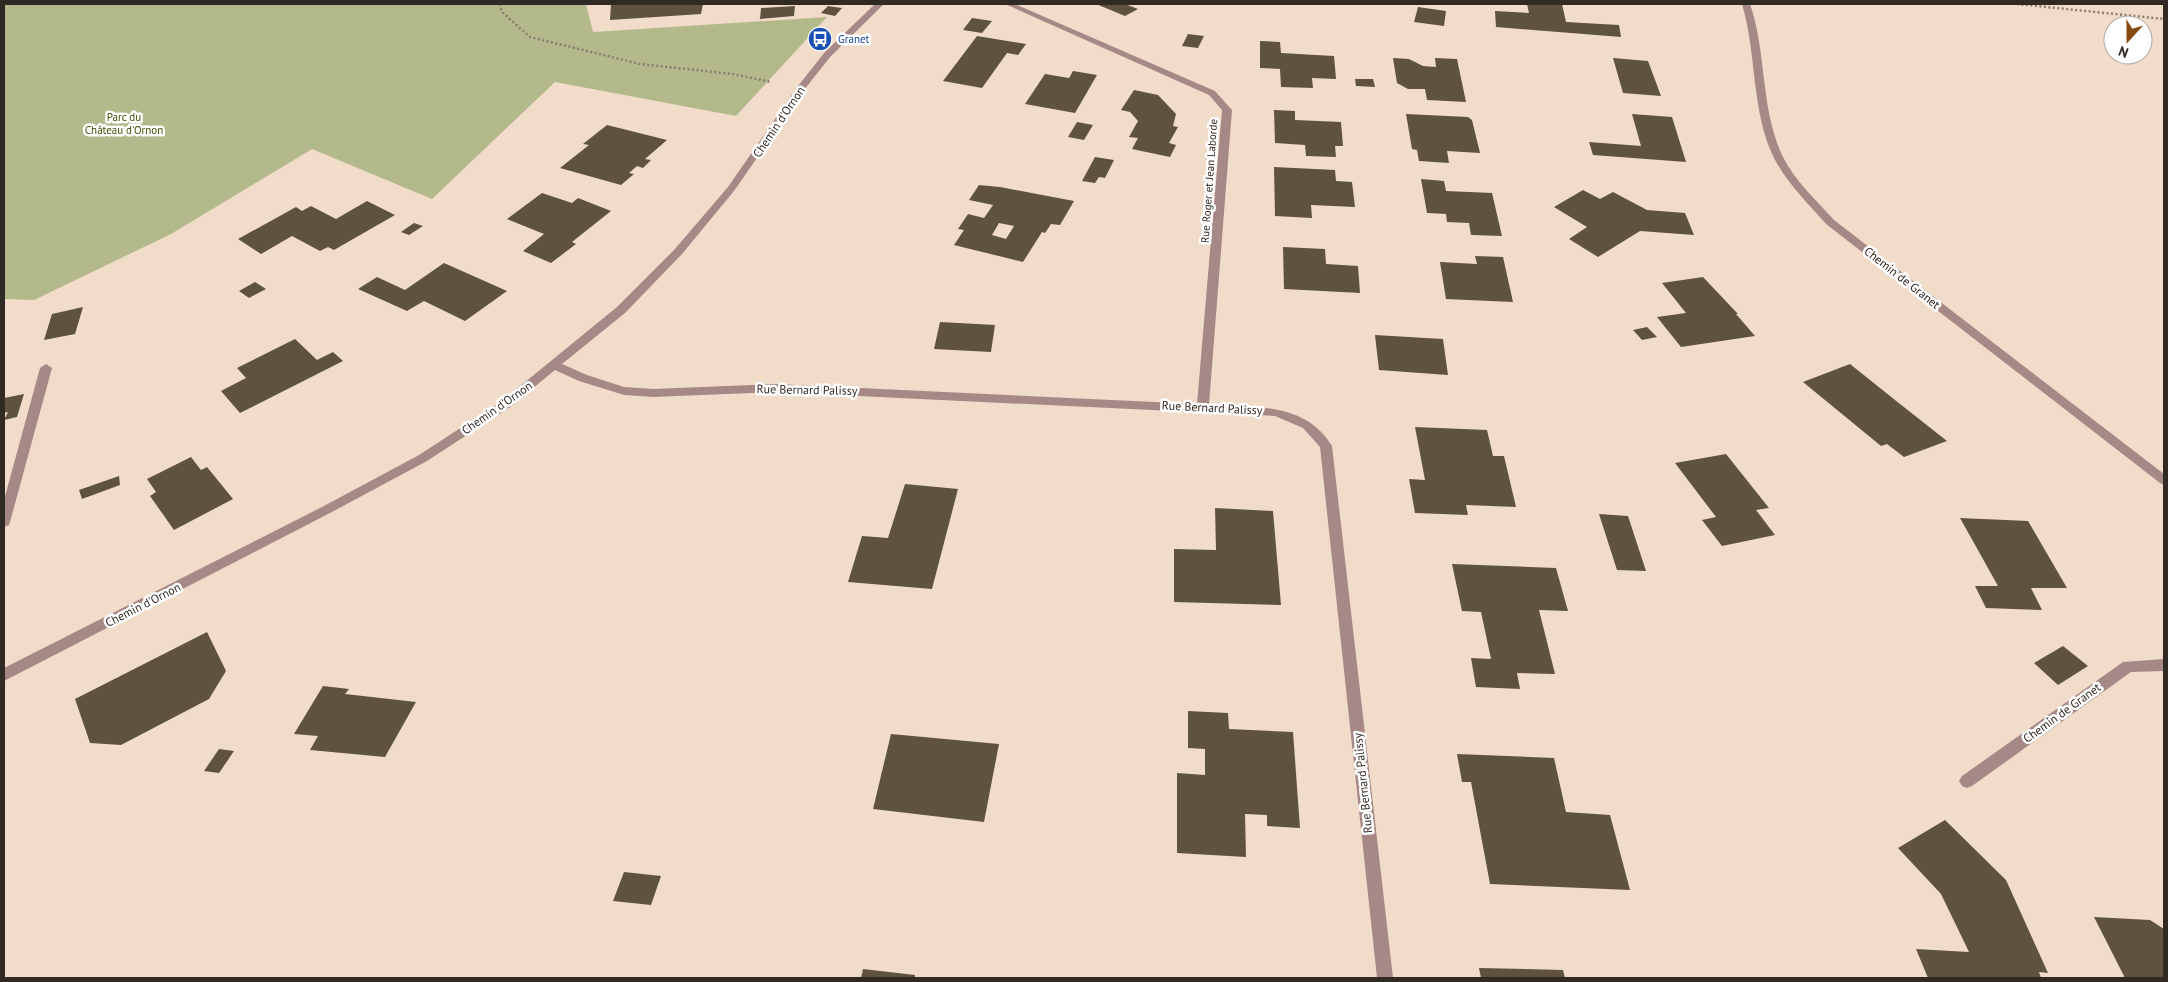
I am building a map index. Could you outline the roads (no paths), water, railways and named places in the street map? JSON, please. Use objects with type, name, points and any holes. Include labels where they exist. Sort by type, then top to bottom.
[{"type":"street","name":"Chemin d'Ornon","points":[[4,675],[326,510],[423,458],[506,404],[555,366],[621,310],[678,252],[731,189],[801,88],[835,47],[880,4]]},
{"type":"street","name":"Rue Roger et Jean Laborde","points":[[1009,4],[1212,93],[1227,110],[1204,407]]},
{"type":"street","name":"Chemin de Granet","points":[[1746,4],[1757,52],[1769,130],[1778,157],[1801,190],[1830,222],[2164,480]]},
{"type":"street","name":"Rue Bernard Palissy","points":[[555,366],[583,378],[624,391],[653,393],[776,388],[1204,407],[1276,412],[1307,426],[1326,446],[1385,978]]},
{"type":"street","points":[[4,522],[46,368]]},
{"type":"street","name":"Chemin de Granet","points":[[1967,781],[2128,666],[2164,664]]},
{"type":"place","name":"Granet","points":[[820,39]]},
{"type":"park label","name":"Parc du Château d'Ornon","points":[[124,123]]}]
